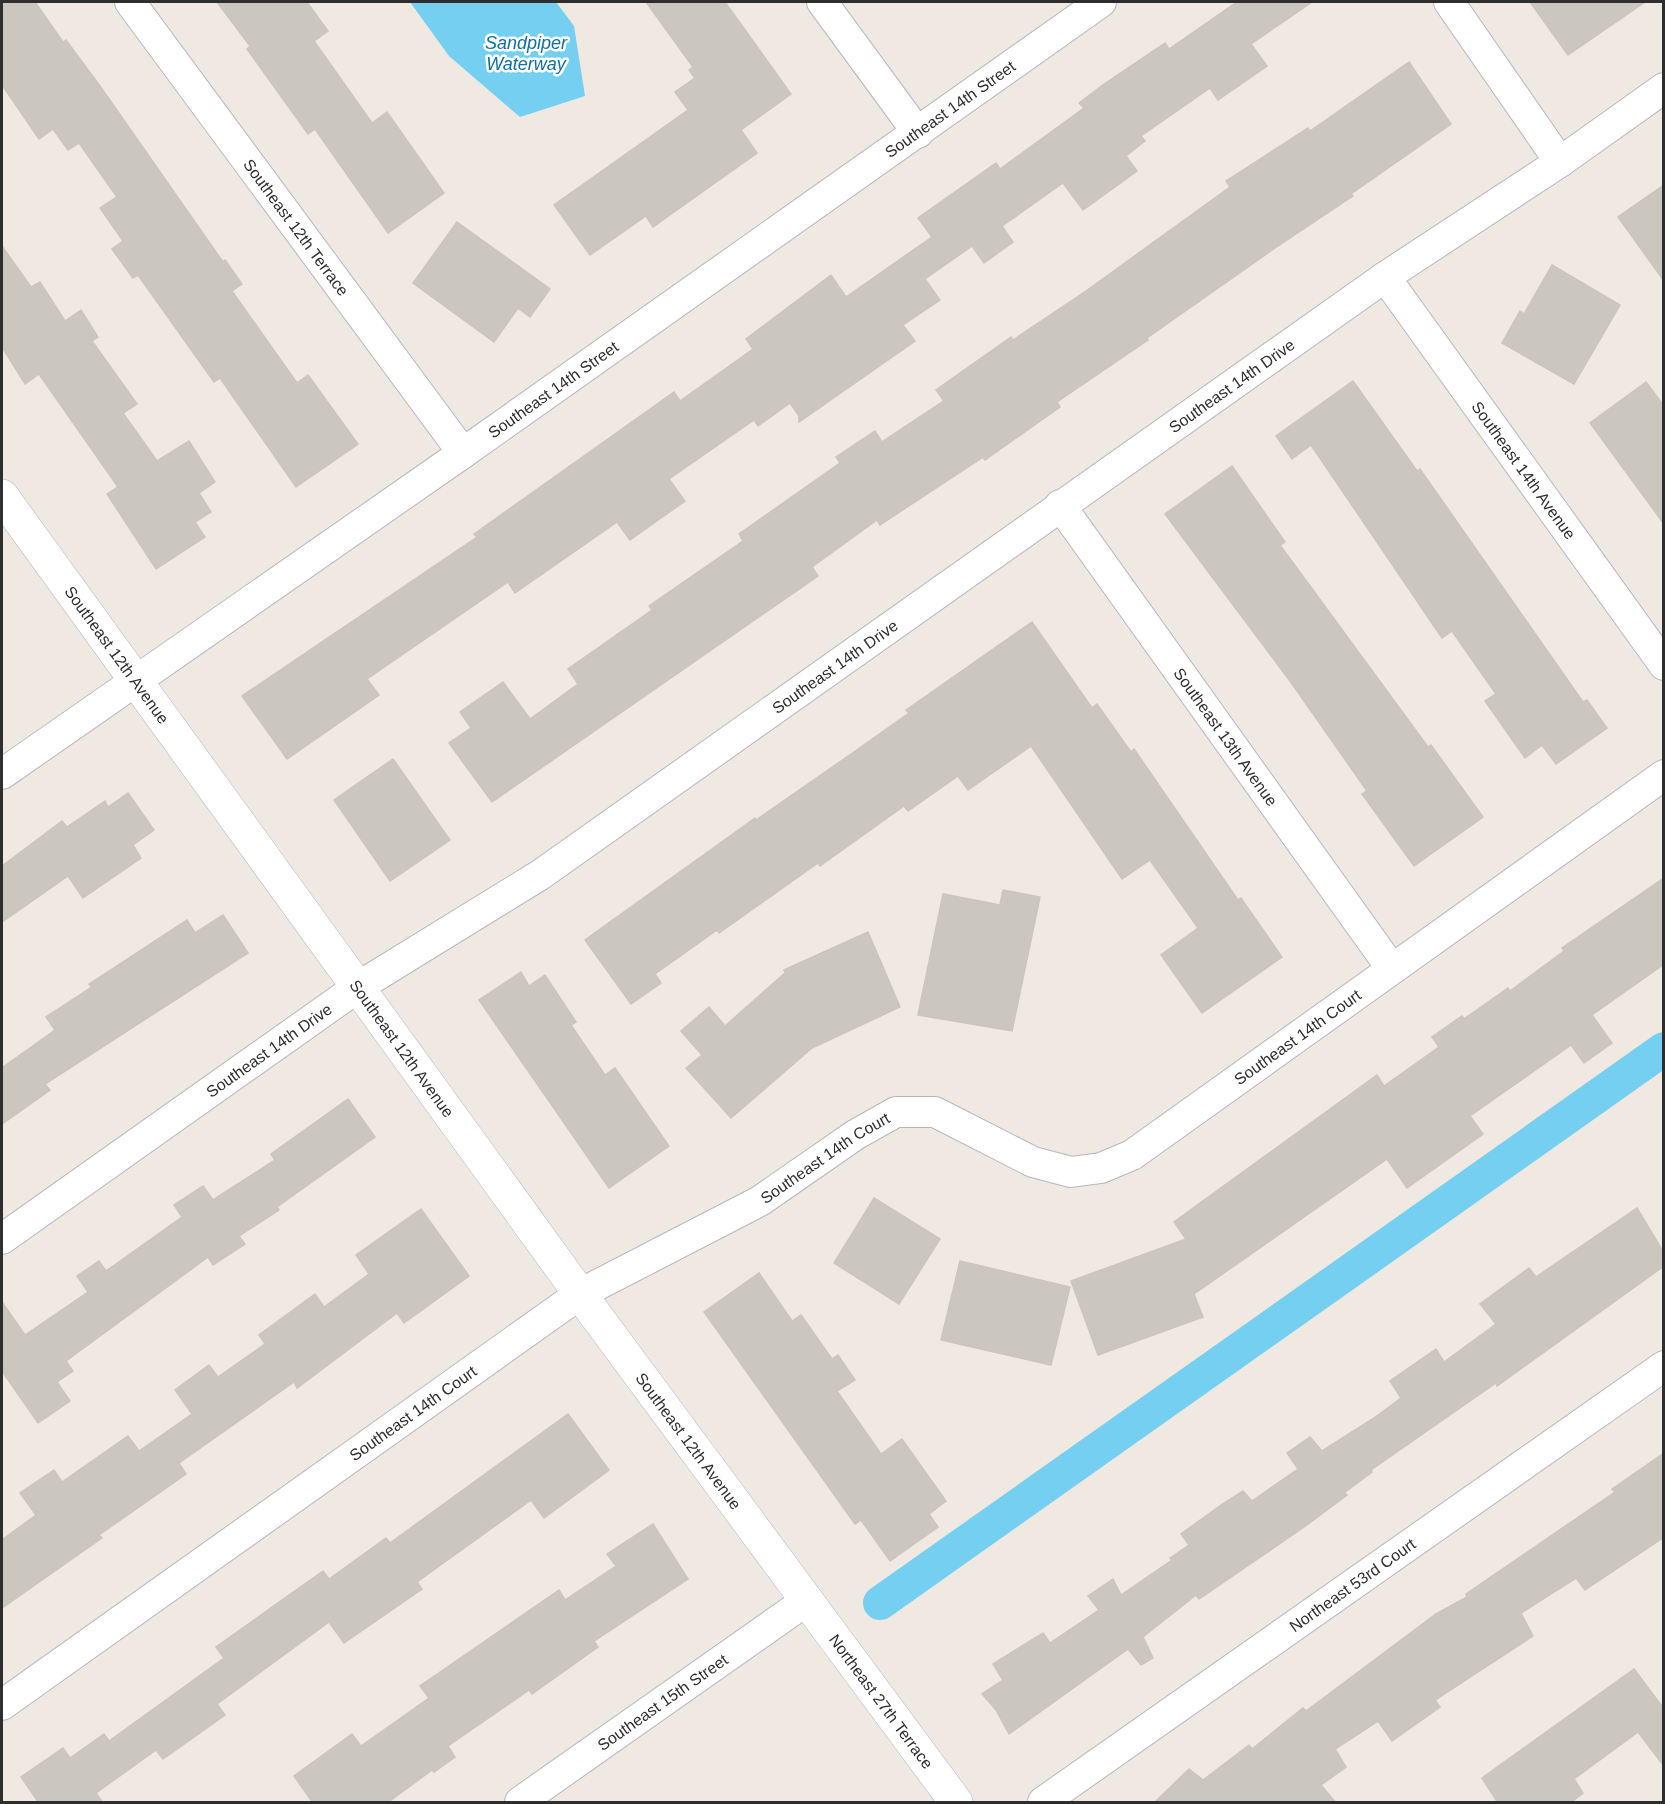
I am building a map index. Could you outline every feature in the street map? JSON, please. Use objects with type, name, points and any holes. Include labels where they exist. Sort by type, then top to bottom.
[{"type":"street","name":"Southeast 12th Terrace","points":[[130,2],[463,453]]},
{"type":"street","points":[[822,2],[918,133]]},
{"type":"street","name":"Southeast 14th Street","points":[[2,774],[463,453],[1101,2]]},
{"type":"street","points":[[1449,2],[1560,162]]},
{"type":"street","name":"Southeast 14th Drive","points":[[2,1239],[358,987],[540,875],[1385,277],[1560,162],[1664,88]]},
{"type":"street","name":"Southeast 14th Avenue","points":[[1385,277],[1664,665]]},
{"type":"street","name":"Southeast 12th Avenue","points":[[2,496],[580,1294],[806,1601]]},
{"type":"street","name":"Southeast 13th Avenue","points":[[1060,505],[1392,969]]},
{"type":"street","name":"Southeast 14th Court","points":[[2,1705],[580,1294],[760,1201],[855,1135],[896,1112],[935,1112],[1033,1162],[1071,1172],[1101,1168],[1132,1155],[1664,775]]},
{"type":"street","name":"Northeast 53rd Court","points":[[1042,1803],[1664,1366]]},
{"type":"street","name":"Southeast 15th Street","points":[[520,1803],[806,1601]]},
{"type":"street","name":"Northeast 27th Terrace","points":[[806,1601],[956,1803]]},
{"type":"water","name":"Sandpiper Waterway","points":[[410,2],[556,2],[574,26],[585,96],[520,117],[449,56]]},
{"type":"building","points":[[2,2],[35,2],[63,42],[66,40],[223,262],[225,260],[242,284],[232,291],[297,383],[308,375],[358,444],[296,487],[220,378],[214,382],[138,275],[133,278],[112,249],[123,241],[100,208],[117,197],[79,143],[68,150],[53,129],[39,139],[2,85]]},
{"type":"building","points":[[217,2],[307,2],[328,31],[314,41],[372,123],[387,112],[444,193],[388,233],[315,129],[308,134],[247,49],[250,46]]},
{"type":"building","points":[[646,2],[725,2],[791,94],[741,130],[757,153],[653,227],[646,216],[590,255],[554,205],[688,110],[675,92],[695,78],[689,70],[693,67]]},
{"type":"building","points":[[1237,2],[1312,2],[1251,44],[1267,66],[1218,100],[1210,88],[1141,136],[1145,141],[1126,156],[1137,171],[1083,210],[1063,183],[1002,226],[1013,242],[984,263],[972,246],[925,279],[940,300],[903,325],[915,341],[799,422],[799,416],[790,403],[758,426],[754,420],[669,479],[685,501],[630,540],[617,522],[515,593],[508,582],[367,679],[379,695],[287,759],[242,696],[477,537],[474,534],[674,392],[680,401],[753,349],[746,339],[831,275],[846,297],[932,237],[918,218],[996,163],[1000,169],[1084,108],[1079,103],[1104,84],[1165,43],[1169,49]]},
{"type":"building","points":[[1530,2],[1645,2],[1568,55]]},
{"type":"building","points":[[1409,62],[1451,124],[1351,194],[1353,196],[1275,248],[1147,338],[1148,340],[1057,402],[1060,407],[985,460],[983,457],[880,525],[877,520],[812,567],[818,576],[492,802],[449,743],[471,728],[460,712],[503,682],[530,719],[578,684],[568,669],[652,610],[649,606],[743,541],[739,534],[840,463],[836,457],[875,431],[882,442],[944,401],[936,390],[1011,337],[1013,340],[1086,291],[1230,187],[1226,181],[1308,128],[1310,131]]},
{"type":"building","points":[[1664,185],[1664,281],[1618,217]]},
{"type":"building","points":[[457,222],[550,289],[530,317],[518,308],[494,342],[413,283]]},
{"type":"building","points":[[2,246],[31,287],[40,282],[65,321],[81,310],[98,337],[92,341],[137,404],[123,413],[157,461],[189,441],[215,482],[199,493],[211,512],[195,522],[205,537],[156,569],[107,494],[118,487],[39,374],[25,384],[2,347]]},
{"type":"building","points":[[1552,265],[1620,305],[1574,384],[1502,343],[1520,311],[1524,314]]},
{"type":"building","points":[[1353,381],[1417,471],[1420,469],[1583,702],[1587,700],[1607,728],[1556,764],[1542,745],[1525,758],[1485,701],[1496,694],[1452,631],[1442,638],[1311,445],[1292,459],[1276,436]]},
{"type":"building","points":[[1646,382],[1664,406],[1664,524],[1590,423]]},
{"type":"building","points":[[1232,466],[1285,542],[1280,545],[1428,747],[1431,745],[1483,817],[1414,866],[1362,794],[1367,791],[1290,681],[1165,514]]},
{"type":"building","points":[[1032,622],[1092,708],[1097,704],[1131,752],[1134,749],[1238,900],[1241,898],[1282,957],[1202,1013],[1161,955],[1198,928],[1150,860],[1122,879],[1031,746],[968,790],[958,776],[908,811],[904,806],[820,866],[818,863],[719,933],[717,930],[655,974],[661,983],[631,1004],[585,940],[755,818],[756,820],[909,713],[906,710]]},
{"type":"building","points":[[393,759],[450,840],[390,881],[334,800]]},
{"type":"building","points":[[128,793],[154,830],[133,845],[141,858],[83,898],[68,876],[2,922],[2,866],[62,821],[67,827],[105,801],[108,807]]},
{"type":"building","points":[[1664,878],[1664,964],[1592,1015],[1612,1043],[1584,1063],[1571,1045],[1470,1116],[1483,1134],[1407,1188],[1387,1159],[1194,1294],[1203,1317],[1098,1355],[1071,1281],[1186,1239],[1174,1222],[1377,1075],[1384,1086],[1439,1047],[1432,1037],[1462,1016],[1464,1019],[1508,988],[1510,991],[1564,951],[1562,948]]},
{"type":"building","points":[[1003,890],[1040,897],[1012,1031],[918,1015],[943,894],[1000,905]]},
{"type":"building","points":[[223,915],[248,953],[45,1084],[50,1090],[2,1124],[2,1068],[55,1030],[46,1017],[92,987],[89,984],[187,920],[195,933]]},
{"type":"building","points":[[868,932],[900,1007],[812,1048],[731,1118],[686,1068],[702,1055],[681,1031],[709,1007],[725,1026],[785,973],[784,970]]},
{"type":"building","points":[[521,972],[529,986],[545,975],[576,1022],[571,1025],[605,1075],[615,1068],[669,1146],[609,1188],[479,1000]]},
{"type":"building","points":[[348,1099],[375,1137],[277,1207],[279,1210],[239,1236],[245,1244],[213,1265],[208,1257],[66,1361],[73,1371],[57,1382],[70,1401],[38,1423],[2,1371],[2,1302],[25,1335],[88,1292],[77,1276],[99,1261],[106,1271],[182,1217],[174,1205],[203,1186],[213,1200],[275,1160],[271,1154]]},
{"type":"building","points":[[874,1198],[940,1239],[899,1304],[834,1263]]},
{"type":"building","points":[[1637,1208],[1664,1253],[1664,1266],[1497,1386],[1496,1383],[1371,1470],[1372,1472],[1344,1493],[1347,1495],[1307,1525],[1199,1599],[1196,1595],[1143,1637],[1153,1658],[1141,1665],[1128,1649],[1009,1734],[996,1710],[982,1694],[1003,1680],[993,1664],[1043,1633],[1050,1643],[1099,1610],[1088,1596],[1113,1579],[1121,1595],[1172,1560],[1170,1558],[1189,1545],[1181,1534],[1221,1505],[1243,1491],[1252,1501],[1298,1469],[1287,1453],[1310,1437],[1322,1451],[1374,1418],[1401,1398],[1390,1381],[1436,1349],[1444,1362],[1496,1324],[1480,1304],[1529,1268],[1536,1277]]},
{"type":"building","points":[[421,1209],[469,1276],[404,1323],[397,1313],[297,1388],[294,1382],[179,1463],[186,1474],[99,1535],[102,1538],[2,1608],[2,1540],[36,1515],[20,1493],[54,1470],[62,1482],[128,1436],[139,1451],[192,1414],[175,1390],[209,1365],[218,1377],[265,1344],[259,1335],[315,1294],[324,1307],[369,1274],[356,1255]]},
{"type":"building","points":[[960,1261],[1070,1287],[1051,1365],[941,1340]]},
{"type":"building","points":[[759,1273],[792,1321],[801,1315],[832,1359],[838,1355],[855,1380],[837,1391],[881,1454],[902,1439],[946,1501],[929,1514],[938,1527],[890,1561],[861,1520],[855,1524],[704,1312]]},
{"type":"building","points":[[568,1414],[609,1470],[544,1518],[531,1500],[417,1582],[422,1589],[344,1643],[329,1622],[217,1704],[225,1715],[163,1759],[156,1750],[96,1793],[103,1803],[39,1803],[21,1777],[63,1748],[70,1758],[104,1734],[109,1741],[224,1658],[216,1647],[323,1571],[329,1579],[386,1538],[390,1543]]},
{"type":"building","points":[[1664,1453],[1664,1537],[1585,1590],[1576,1578],[1521,1613],[1533,1636],[1435,1700],[1440,1707],[1392,1741],[1378,1721],[1335,1749],[1346,1767],[1321,1785],[1336,1803],[1154,1803],[1189,1769],[1203,1780],[1249,1745],[1252,1749],[1303,1708],[1306,1711],[1436,1614],[1467,1597],[1466,1594],[1615,1492],[1612,1489]]},
{"type":"building","points":[[653,1524],[688,1579],[594,1641],[598,1647],[532,1694],[529,1690],[448,1746],[455,1757],[434,1772],[432,1770],[387,1803],[313,1803],[294,1776],[352,1734],[361,1746],[429,1698],[420,1686],[559,1590],[565,1600],[616,1566],[607,1554]]},
{"type":"building","points":[[1634,1669],[1664,1709],[1664,1766],[1638,1732],[1574,1779],[1583,1793],[1570,1803],[1498,1803],[1482,1778]]},
{"type":"waterway","points":[[880,1603],[1664,1049]]}]
